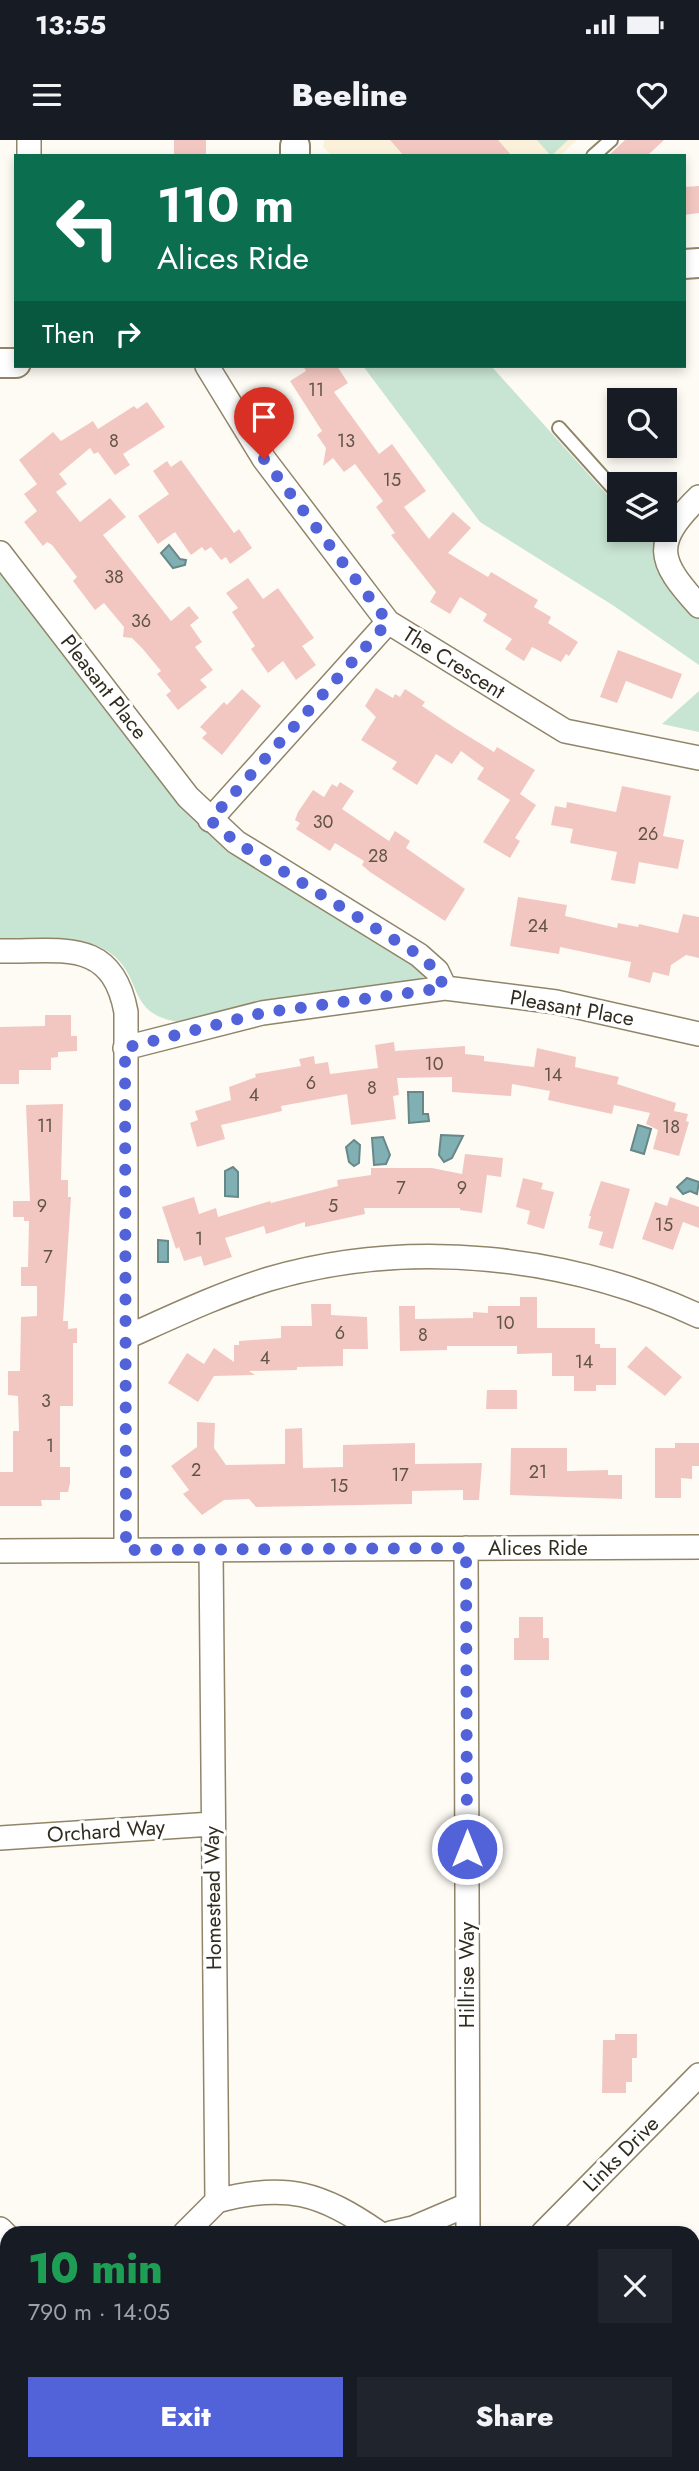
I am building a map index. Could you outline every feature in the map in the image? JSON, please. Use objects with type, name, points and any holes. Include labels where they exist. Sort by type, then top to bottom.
[{"type":"street","name":"The Crescent","points":[[207,368],[264,459],[388,622],[565,731],[699,758]]},
{"type":"street","points":[[677,520],[699,497]]},
{"type":"street","points":[[666,542],[668,566],[699,607]]},
{"type":"street","name":"Pleasant Place","points":[[0,553],[188,797],[210,820],[236,842],[419,955],[437,971],[444,988]]},
{"type":"street","points":[[210,820],[388,622]]},
{"type":"street","points":[[0,951],[76,953],[107,965],[122,991],[126,1012],[126,1550]]},
{"type":"street","name":"Pleasant Place","points":[[125,1048],[262,1013],[444,988],[556,1002],[699,1034]]},
{"type":"street","points":[[127,1337],[208,1301],[270,1279],[332,1265],[447,1256],[575,1272],[699,1316]]},
{"type":"street","name":"Alices Ride","points":[[0,1551],[699,1547]]},
{"type":"street","name":"Hillrise Way","points":[[466,1548],[468,2226]]},
{"type":"street","name":"Homestead Way","points":[[211,1550],[217,2201]]},
{"type":"street","name":"Orchard Way","points":[[0,1838],[212,1824]]},
{"type":"street","name":"Links Drive","points":[[550,2226],[699,2075]]},
{"type":"street","points":[[192,2226],[217,2201],[252,2192],[287,2191],[307,2194],[345,2209],[369,2226]]},
{"type":"street","points":[[418,2226],[467,2205]]},
{"type":"lane","points":[[595,154],[611,140]]},
{"type":"lane","points":[[559,428],[607,482]]},
{"type":"shaded area","points":[[324,140],[577,140],[562,154],[330,154],[323,147]]},
{"type":"green space","points":[[537,140],[568,140],[553,154],[549,154]]},
{"type":"green space","points":[[364,368],[493,368],[607,495],[607,542],[659,542],[663,577],[699,618],[699,665],[614,606],[480,522]]},
{"type":"green space","points":[[0,569],[209,833],[417,963],[424,974],[422,983],[190,1023],[167,1019],[152,1012],[142,1002],[123,965],[111,954],[93,944],[0,938]]},
{"type":"green space","points":[[699,691],[699,732],[662,724]]},
{"type":"water","points":[[169,545],[180,559],[186,560],[185,565],[173,568],[161,553]]},
{"type":"water","points":[[408,1092],[423,1092],[423,1114],[428,1114],[429,1121],[409,1123]]},
{"type":"water","points":[[638,1125],[651,1129],[644,1154],[631,1150]]},
{"type":"water","points":[[441,1135],[463,1136],[452,1158],[444,1162],[439,1155]]},
{"type":"water","points":[[383,1137],[390,1155],[386,1164],[374,1165],[372,1138]]},
{"type":"water","points":[[354,1140],[360,1145],[359,1163],[354,1166],[349,1162],[346,1147]]},
{"type":"water","points":[[233,1167],[238,1172],[238,1197],[225,1196],[225,1171]]},
{"type":"water","points":[[687,1178],[699,1182],[697,1194],[690,1191],[683,1194],[677,1187]]},
{"type":"water","points":[[158,1240],[168,1241],[168,1262],[158,1262]]},
{"type":"building","points":[[174,140],[206,140],[206,154],[174,154]]},
{"type":"building","points":[[390,140],[498,140],[510,154],[402,154]]},
{"type":"building","points":[[625,140],[664,140],[649,154],[610,154]]},
{"type":"building","points":[[699,186],[699,213],[686,215],[686,187]]},
{"type":"building","points":[[304,368],[338,368],[348,383],[334,392],[379,454],[392,444],[426,491],[404,507],[429,539],[453,512],[471,528],[448,553],[488,577],[491,572],[538,600],[534,607],[551,617],[548,623],[578,642],[569,656],[566,654],[561,662],[532,647],[524,661],[505,649],[512,639],[483,621],[487,614],[460,597],[450,614],[430,602],[436,592],[391,535],[395,533],[376,507],[383,501],[355,464],[344,472],[333,458],[323,466],[326,448],[317,435],[322,431],[290,381],[306,371]]},
{"type":"building","points":[[147,402],[165,427],[123,454],[130,465],[115,475],[98,452],[94,454],[90,448],[59,474],[67,484],[56,492],[80,522],[110,498],[126,517],[103,535],[171,621],[189,606],[199,618],[190,625],[202,642],[195,647],[213,670],[200,680],[207,687],[178,710],[166,695],[171,691],[157,674],[161,671],[132,638],[123,637],[124,627],[104,603],[95,610],[73,581],[77,577],[52,545],[47,542],[43,546],[24,522],[37,511],[24,494],[37,484],[19,460],[53,432],[61,441],[93,421],[98,429],[134,406],[137,409]]},
{"type":"building","points":[[181,460],[234,533],[239,529],[252,548],[230,564],[226,557],[221,560],[211,547],[205,551],[202,547],[191,555],[175,532],[158,544],[138,516],[169,494],[153,471],[167,461],[171,467]]},
{"type":"building","points":[[248,578],[263,599],[278,588],[314,638],[302,646],[316,665],[296,680],[283,661],[268,673],[251,649],[255,646],[232,612],[238,608],[226,593]]},
{"type":"building","points":[[618,650],[682,674],[672,699],[626,681],[617,703],[600,697]]},
{"type":"building","points":[[376,688],[393,698],[395,694],[400,697],[405,689],[425,702],[422,706],[455,728],[494,752],[497,747],[535,770],[520,794],[536,805],[515,838],[520,841],[510,858],[483,842],[510,800],[477,779],[484,768],[461,751],[452,764],[436,754],[417,785],[392,769],[397,762],[361,740],[376,717],[365,706]]},
{"type":"building","points":[[242,689],[261,706],[222,755],[202,738],[207,733],[200,727],[224,702],[227,705]]},
{"type":"building","points":[[340,782],[354,791],[342,809],[389,841],[395,831],[410,841],[406,848],[465,889],[445,921],[370,872],[362,865],[364,861],[335,843],[330,851],[296,829],[300,823],[295,820],[298,812],[313,790],[324,797],[332,784],[337,787]]},
{"type":"building","points":[[622,786],[671,796],[663,836],[684,840],[678,869],[639,862],[635,884],[611,880],[617,852],[570,843],[573,829],[551,825],[555,806],[566,808],[567,802],[616,812]]},
{"type":"building","points":[[518,897],[567,905],[565,916],[617,928],[618,923],[638,927],[639,924],[678,933],[683,914],[699,917],[699,958],[686,955],[671,965],[669,976],[653,972],[650,983],[628,977],[631,962],[560,947],[559,954],[510,946]]},
{"type":"building","points":[[45,1015],[71,1015],[71,1036],[77,1036],[77,1051],[58,1052],[58,1057],[51,1058],[51,1070],[19,1070],[19,1084],[0,1084],[0,1027],[45,1026]]},
{"type":"building","points":[[394,1042],[395,1051],[465,1046],[465,1054],[484,1056],[484,1061],[534,1067],[537,1048],[576,1057],[575,1067],[619,1077],[617,1084],[676,1103],[674,1111],[688,1114],[686,1121],[689,1122],[679,1156],[653,1149],[658,1130],[646,1124],[650,1113],[614,1105],[612,1114],[548,1100],[550,1091],[512,1084],[511,1096],[452,1092],[452,1077],[397,1078],[399,1095],[393,1096],[396,1119],[351,1125],[347,1094],[281,1106],[282,1111],[221,1125],[225,1139],[197,1147],[190,1123],[198,1120],[195,1111],[231,1100],[229,1087],[256,1077],[255,1074],[301,1066],[299,1059],[314,1056],[315,1064],[328,1062],[330,1074],[378,1068],[375,1045]]},
{"type":"building","points":[[63,1104],[61,1180],[68,1180],[68,1197],[71,1197],[63,1321],[68,1321],[68,1329],[77,1328],[77,1343],[73,1343],[73,1406],[60,1406],[60,1467],[70,1467],[70,1483],[68,1492],[60,1492],[60,1500],[41,1500],[42,1506],[0,1506],[0,1472],[13,1472],[13,1431],[19,1431],[18,1396],[8,1395],[8,1371],[20,1371],[21,1317],[37,1316],[37,1286],[21,1286],[21,1267],[28,1267],[29,1221],[24,1221],[24,1217],[13,1217],[13,1201],[30,1201],[26,1105]]},
{"type":"building","points":[[465,1154],[503,1158],[501,1177],[487,1175],[482,1213],[460,1208],[364,1208],[365,1214],[305,1227],[305,1222],[266,1234],[264,1226],[225,1238],[232,1257],[204,1266],[201,1256],[184,1261],[179,1247],[176,1249],[162,1207],[194,1197],[199,1214],[216,1208],[218,1217],[270,1201],[271,1203],[338,1186],[337,1180],[371,1175],[371,1168],[432,1168],[462,1174]]},
{"type":"building","points":[[523,1178],[543,1183],[541,1189],[554,1192],[544,1229],[527,1224],[530,1211],[516,1207]]},
{"type":"building","points":[[601,1181],[630,1189],[613,1249],[599,1245],[603,1232],[588,1228],[589,1216]]},
{"type":"building","points":[[670,1197],[699,1207],[699,1228],[683,1222],[673,1250],[642,1239],[655,1202],[667,1206]]},
{"type":"building","points":[[520,1297],[537,1297],[537,1328],[595,1328],[595,1344],[600,1344],[600,1348],[616,1348],[616,1385],[596,1385],[596,1391],[574,1391],[574,1376],[552,1376],[552,1353],[517,1354],[517,1346],[447,1346],[447,1350],[400,1351],[399,1306],[415,1306],[415,1319],[473,1318],[473,1312],[488,1313],[488,1306],[520,1306]]},
{"type":"building","points":[[311,1304],[331,1304],[331,1315],[367,1317],[368,1349],[343,1349],[343,1366],[297,1367],[297,1370],[249,1371],[255,1375],[214,1376],[198,1402],[168,1383],[187,1353],[204,1364],[214,1348],[234,1362],[234,1345],[239,1345],[239,1341],[281,1338],[281,1326],[312,1326]]},
{"type":"building","points":[[646,1346],[682,1377],[665,1396],[627,1367]]},
{"type":"building","points":[[487,1390],[517,1390],[517,1409],[486,1409]]},
{"type":"building","points":[[197,1422],[215,1423],[214,1448],[226,1465],[285,1464],[285,1429],[302,1428],[303,1468],[343,1467],[343,1445],[415,1443],[415,1464],[482,1463],[479,1500],[463,1500],[463,1490],[412,1491],[412,1504],[256,1507],[249,1499],[224,1500],[202,1515],[183,1494],[189,1490],[171,1466],[197,1447]]},
{"type":"building","points":[[675,1443],[699,1443],[699,1466],[692,1466],[692,1479],[681,1478],[681,1498],[655,1498],[655,1448],[675,1448]]},
{"type":"building","points":[[511,1448],[567,1448],[567,1471],[608,1470],[608,1475],[622,1475],[622,1499],[510,1495]]},
{"type":"building","points":[[519,1617],[543,1617],[543,1638],[549,1638],[549,1660],[514,1660],[514,1638],[519,1638]]},
{"type":"building","points":[[615,2034],[637,2034],[637,2058],[632,2058],[632,2082],[626,2082],[626,2093],[602,2093],[603,2040],[615,2040]]},
{"type":"route","points":[[264,459],[388,622],[210,820],[236,842],[419,955],[437,971],[444,988],[262,1013],[125,1048],[126,1550],[466,1548],[467,1849]]}]
